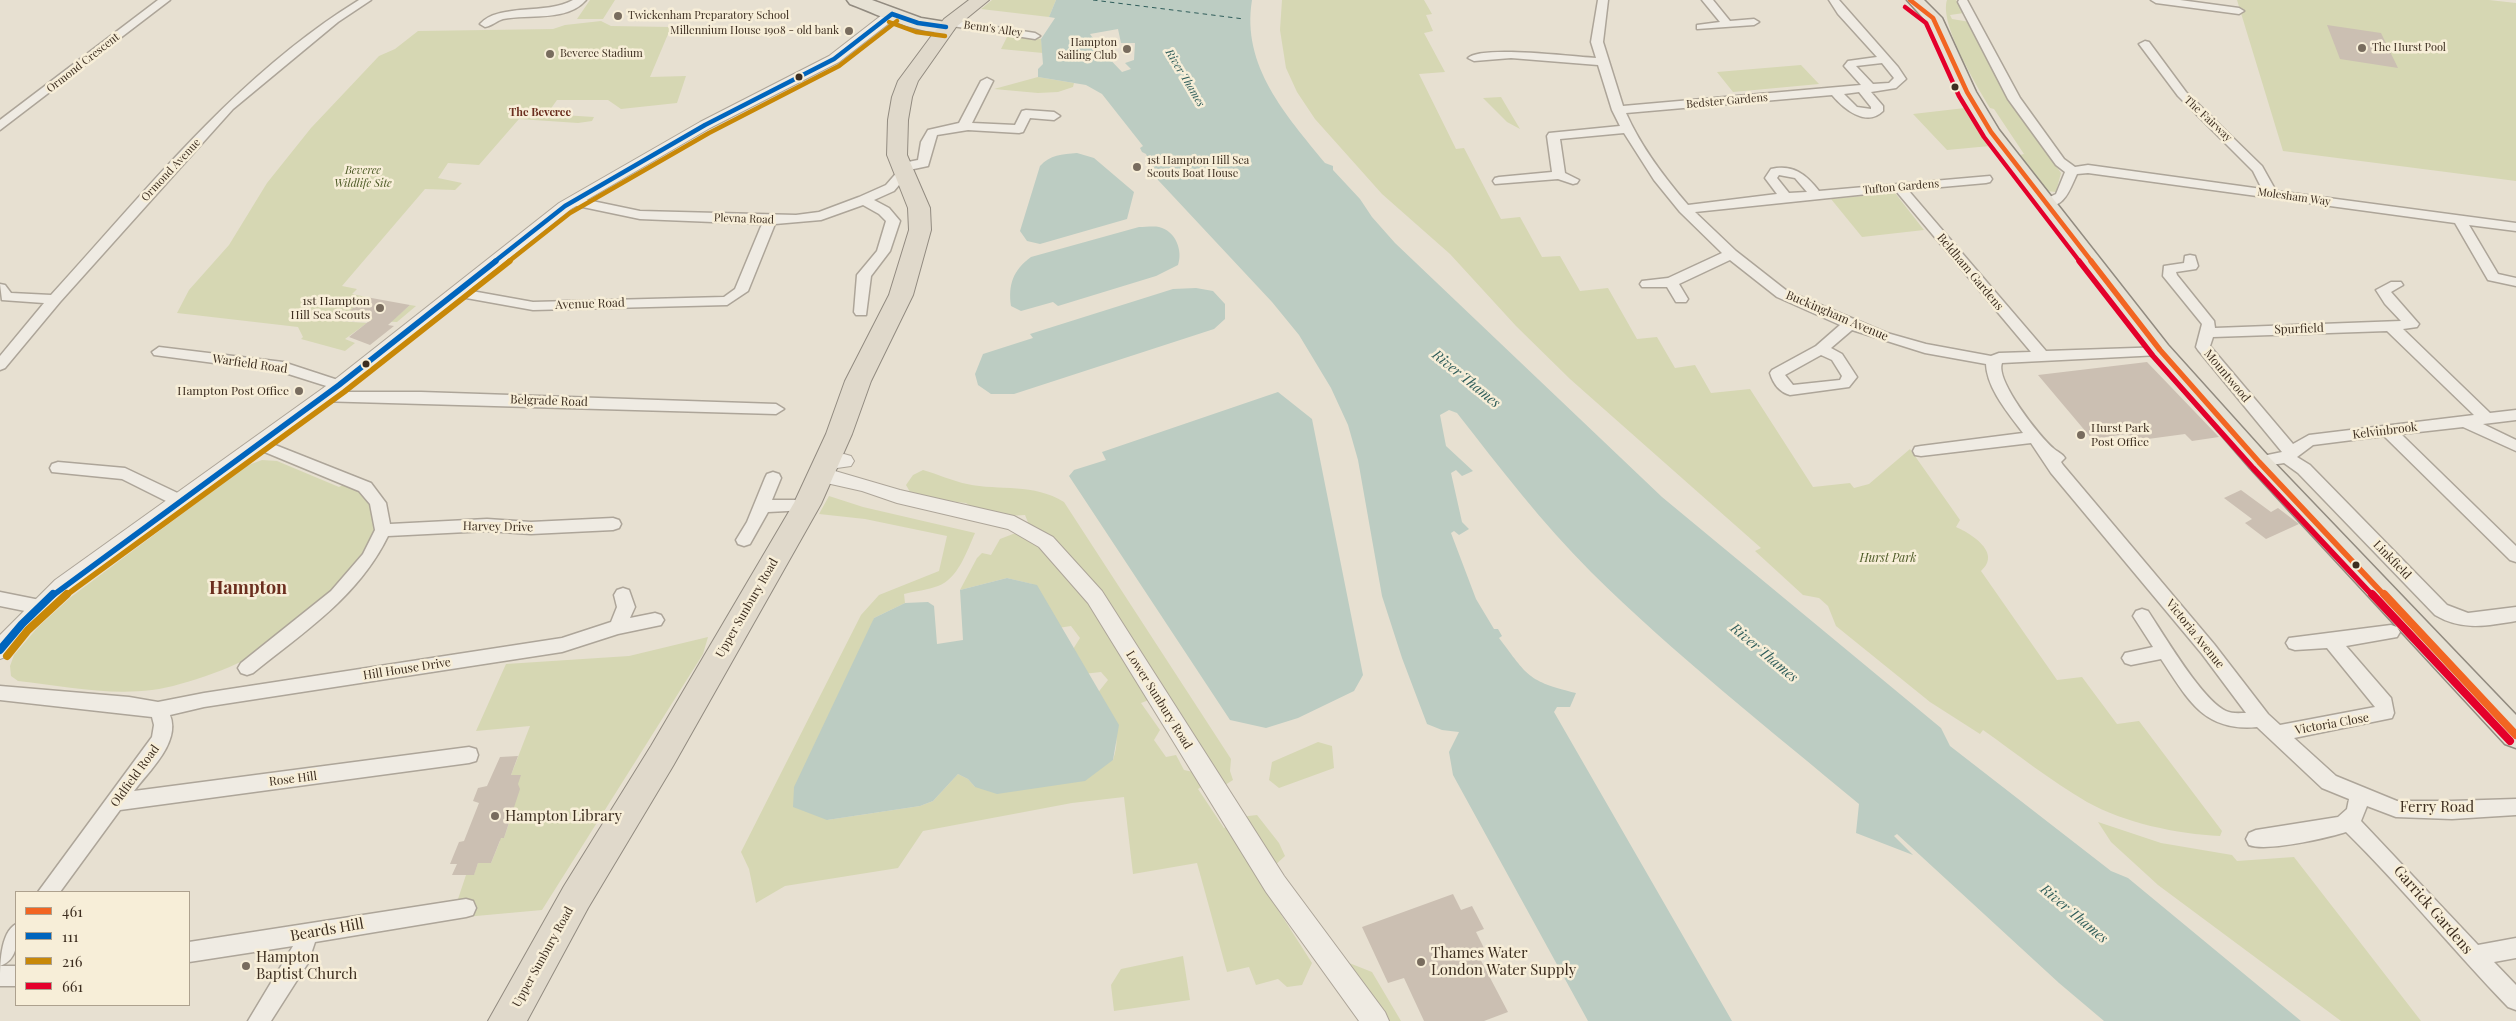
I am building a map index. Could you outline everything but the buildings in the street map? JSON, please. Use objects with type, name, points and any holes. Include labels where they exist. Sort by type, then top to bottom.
[{"type":"highway","name":"Upper Sunbury Road","points":[[508,1021],[576,897],[666,748],[807,504],[820,475],[840,451],[858,381],[901,295],[920,230],[919,208],[897,155],[897,130],[902,97],[908,82],[948,25],[980,0]]},
{"type":"main road","points":[[856,0],[918,22],[948,25]]},
{"type":"main road","points":[[1913,1],[1935,6],[1975,106],[1991,132],[2149,333],[2160,350],[2259,462],[2516,735]]},
{"type":"street","name":"Ormond Crescent","points":[[0,126],[165,0]]},
{"type":"street","name":"Ormond Avenue","points":[[0,365],[55,299],[229,107],[334,20],[366,0]]},
{"type":"street","points":[[486,19],[510,15],[547,14],[562,11],[581,0]]},
{"type":"street","name":"Buckingham Avenue","points":[[1603,0],[1597,33],[1602,62],[1618,110],[1627,129],[1658,177],[1685,209],[1731,254],[1782,294],[1882,336],[1925,348],[1993,360],[1999,358],[2160,350]]},
{"type":"street","points":[[1707,0],[1727,24]]},
{"type":"street","points":[[1834,0],[1848,0],[1842,12]]},
{"type":"street","name":"Bedster Gardens","points":[[1618,110],[1892,86],[1900,80],[1834,0]]},
{"type":"street","points":[[2156,0],[2239,10]]},
{"type":"street","points":[[1963,2],[2014,99],[2060,162],[2072,171],[2062,197],[2055,201],[2045,202]]},
{"type":"street","points":[[2,645],[40,606],[82,570],[339,386],[532,230],[574,201],[705,125],[834,59],[892,14]]},
{"type":"street","points":[[1701,27],[1754,22]]},
{"type":"street","name":"Benn's Alley","points":[[948,25],[1035,36]]},
{"type":"street","name":"The Fairway","points":[[2145,44],[2182,94],[2258,168],[2271,194]]},
{"type":"street","points":[[1474,58],[1496,62],[1511,55],[1602,62]]},
{"type":"street","points":[[1836,92],[1852,111],[1860,113],[1877,111],[1878,106],[1850,66],[1852,63],[1885,60]]},
{"type":"street","points":[[963,128],[987,81]]},
{"type":"street","points":[[903,169],[924,163],[928,142],[932,133],[941,129],[1019,129],[1026,114],[1054,116]]},
{"type":"street","points":[[1539,129],[1554,136],[1627,129]]},
{"type":"street","points":[[1554,136],[1559,175]]},
{"type":"street","name":"Plevna Road","points":[[574,201],[640,215],[770,220],[821,216],[890,188],[903,169]]},
{"type":"street","name":"Molesham Way","points":[[2072,171],[2088,169],[2516,227]]},
{"type":"street","points":[[1785,197],[1771,178],[1775,172],[1788,170],[1801,175],[1816,195]]},
{"type":"street","points":[[1499,181],[1559,175],[1573,180]]},
{"type":"street","name":"Tufton Gardens","points":[[1685,209],[1785,197],[1986,179]]},
{"type":"street","name":"Beldham Gardens","points":[[1899,187],[2042,356]]},
{"type":"street","points":[[861,312],[864,275],[879,262],[888,243],[893,221],[884,210],[864,200]]},
{"type":"street","points":[[727,301],[741,291],[770,220]]},
{"type":"street","points":[[2460,220],[2493,277],[2516,282]]},
{"type":"street","points":[[1647,284],[1672,282],[1731,254]]},
{"type":"street","name":"Mountwood","points":[[2190,259],[2190,266],[2170,268],[2170,276],[2209,324],[2203,347],[2288,455]]},
{"type":"street","points":[[1672,282],[1681,299]]},
{"type":"street","name":"Spurfield","points":[[2208,333],[2412,324],[2390,301],[2383,290],[2396,285]]},
{"type":"street","points":[[0,288],[7,297],[55,299]]},
{"type":"street","name":"Avenue Road","points":[[454,292],[533,306],[727,301]]},
{"type":"street","points":[[1821,349],[1850,324]]},
{"type":"street","points":[[2391,326],[2486,418]]},
{"type":"street","name":"Warfield Road","points":[[159,352],[283,366],[339,386]]},
{"type":"street","name":"Victoria Avenue","points":[[1993,360],[1994,372],[2008,401],[2048,453],[2056,469],[2208,649],[2261,718],[2329,782],[2359,795]]},
{"type":"street","name":"Belgrade Road","points":[[323,397],[421,397],[776,409]]},
{"type":"street","points":[[2463,421],[2515,445],[2513,416]]},
{"type":"street","name":"Kelvinbrook","points":[[2259,462],[2288,455],[2309,440],[2513,416]]},
{"type":"street","points":[[2388,431],[2516,556]]},
{"type":"street","points":[[1922,452],[2034,437]]},
{"type":"street","points":[[247,668],[337,596],[369,558],[383,530],[378,503],[365,487],[260,444]]},
{"type":"street","name":"Lower Sunbury Road","points":[[840,451],[865,484]]},
{"type":"street","name":"Victoria Avenue","points":[[2048,453],[2064,460]]},
{"type":"street","name":"Linkfield","points":[[2288,455],[2442,610],[2453,618],[2466,622],[2516,614]]},
{"type":"street","points":[[58,468],[125,474],[180,501]]},
{"type":"street","name":"Lower Sunbury Road","points":[[820,475],[865,484],[897,496],[1014,523],[1046,542],[1094,597],[1275,884],[1375,1021]]},
{"type":"street","points":[[744,540],[763,506],[773,478]]},
{"type":"street","points":[[763,506],[807,504]]},
{"type":"street","name":"Harvey Drive","points":[[383,530],[487,524],[531,528],[612,524]]},
{"type":"street","points":[[618,627],[626,607],[622,595]]},
{"type":"street","points":[[0,599],[40,606]]},
{"type":"street","points":[[2142,616],[2206,703],[2220,716],[2237,720],[2261,718]]},
{"type":"street","name":"Hill House Drive","points":[[158,710],[213,699],[562,645],[618,627],[654,620]]},
{"type":"street","points":[[2295,642],[2331,641],[2391,632]]},
{"type":"street","name":"Victoria Close","points":[[2276,733],[2385,713],[2384,703],[2331,641]]},
{"type":"street","points":[[2131,658],[2166,651]]},
{"type":"street","points":[[0,693],[129,705],[158,710]]},
{"type":"street","name":"Oldfield Road","points":[[49,891],[160,741],[165,721],[158,710]]},
{"type":"street","name":"Rose Hill","points":[[116,802],[469,755]]},
{"type":"street","points":[[2256,839],[2333,828],[2349,822],[2358,808],[2359,795]]},
{"type":"street","name":"Ferry Road","points":[[2359,795],[2396,808],[2452,810],[2516,807]]},
{"type":"street","name":"Garrick Gardens","points":[[2349,822],[2385,856],[2472,956],[2516,1000]]},
{"type":"street","name":"Beards Hill","points":[[190,952],[466,908]]},
{"type":"street","points":[[258,1021],[300,956],[308,933]]},
{"type":"street","points":[[0,956],[15,935]]},
{"type":"street","points":[[2472,956],[2516,948]]},
{"type":"street","points":[[0,976],[15,976]]},
{"type":"green space","points":[[590,0],[615,0],[603,19],[577,19]]},
{"type":"green space","points":[[992,0],[1056,0],[1049,17],[981,9]]},
{"type":"green space","name":"Hurst Park","points":[[1282,0],[1424,0],[1432,14],[1426,15],[1433,31],[1424,33],[1445,72],[1419,74],[1456,149],[1464,148],[1501,219],[1520,217],[1542,257],[1560,256],[1580,291],[1608,288],[1637,339],[1657,337],[1675,368],[1695,365],[1711,393],[1750,389],[1813,487],[1850,483],[1854,488],[1869,484],[1910,449],[1960,520],[1956,527],[1970,534],[1987,551],[1987,564],[1981,571],[2057,680],[2082,677],[2117,724],[2139,721],[2222,831],[2220,836],[2186,833],[2152,826],[2118,816],[2087,802],[1983,730],[1980,734],[1930,702],[1836,626],[1828,606],[1819,598],[1803,595],[1755,551],[1761,548],[1570,379],[1516,326],[1450,254],[1382,194],[1315,119],[1297,92],[1286,68],[1280,30]]},
{"type":"green space","points":[[1947,0],[1956,0],[1964,13],[1950,15],[1952,19],[1970,22],[2005,93],[2061,173],[2056,192],[2046,191],[2020,155],[2024,154],[1994,109],[1990,108],[1954,39],[1946,11]]},
{"type":"green space","points":[[2237,0],[2489,0],[2516,3],[2516,181],[2283,151]]},
{"type":"green space","name":"Beveree Wildlife Site","points":[[601,21],[611,26],[671,27],[650,77],[686,76],[677,103],[621,109],[608,100],[557,100],[547,114],[594,117],[592,121],[578,123],[519,119],[479,165],[448,163],[438,178],[462,183],[455,190],[425,189],[342,286],[357,289],[352,294],[366,297],[396,317],[410,305],[416,306],[397,322],[326,319],[326,317],[323,320],[367,323],[345,339],[355,343],[345,351],[301,339],[303,337],[298,327],[177,313],[189,290],[229,245],[267,183],[311,128],[379,56],[395,49],[418,31],[553,29],[565,25]]},
{"type":"green space","points":[[1008,35],[1041,39],[1043,53],[1001,49]]},
{"type":"green space","points":[[1801,65],[1819,84],[1733,92],[1717,72]]},
{"type":"green space","points":[[1038,77],[1074,83],[1073,87],[1058,92],[1038,93],[994,89]]},
{"type":"green space","points":[[1501,97],[1520,129],[1507,122],[1483,98]]},
{"type":"green space","points":[[1965,108],[1990,146],[1947,150],[1913,114]]},
{"type":"green space","points":[[1895,193],[1924,230],[1862,237],[1831,199]]},
{"type":"green space","points":[[262,460],[277,461],[339,487],[346,483],[358,490],[369,500],[376,511],[378,525],[372,543],[360,562],[323,602],[280,637],[237,664],[196,679],[160,689],[120,692],[99,691],[18,681],[11,676],[10,666],[14,655],[38,627],[71,597],[246,466]]},
{"type":"green space","points":[[923,470],[967,484],[1041,492],[1064,502],[1231,759],[1230,771],[1233,780],[1222,787],[1204,785],[1198,789],[1224,828],[1240,817],[1257,815],[1279,843],[1285,856],[1259,880],[1312,963],[1302,985],[1287,987],[1278,979],[1256,985],[1249,967],[1227,972],[1197,863],[1133,874],[1124,797],[1072,803],[923,831],[898,868],[785,886],[756,903],[749,869],[741,852],[861,615],[879,595],[939,571],[947,536],[865,519],[819,514],[829,496],[863,507],[975,533],[961,564],[951,577],[934,587],[904,594],[905,603],[874,618],[827,820],[920,806],[933,801],[958,774],[968,779],[975,787],[1113,760],[1117,741],[1116,733],[1096,695],[1108,680],[1101,672],[1083,674],[1070,654],[1080,638],[1071,626],[1058,628],[1048,615],[1032,584],[1007,578],[960,590],[977,558],[982,553],[991,555],[1000,539],[1013,534],[1024,534],[1029,525],[1025,515],[1007,516],[974,509],[966,503],[930,499],[910,492],[906,485],[913,475]],"holes":[[[1167,693],[1212,763],[1193,772],[1184,770],[1176,755],[1166,757],[1154,740],[1160,730],[1141,703]]]},
{"type":"green space","points":[[708,637],[703,654],[542,910],[465,917],[454,911],[466,875],[474,874],[478,863],[491,863],[500,841],[481,839],[504,838],[512,814],[511,775],[530,726],[476,731],[506,664],[629,656]]},
{"type":"green space","points":[[1318,742],[1332,746],[1334,768],[1279,788],[1269,780],[1272,762]]},
{"type":"green space","points":[[2098,822],[2161,843],[2232,855],[2237,861],[2294,857],[2421,1021],[2341,1021],[2158,885],[2111,842]]},
{"type":"green space","points":[[1183,956],[1190,1000],[1114,1011],[1111,985],[1121,969]]},
{"type":"green space","points":[[1344,961],[1372,972],[1401,1021],[1363,1021]]},
{"type":"water","name":"River Thames","points":[[1056,0],[1252,0],[1250,24],[1253,47],[1260,68],[1270,88],[1282,108],[1310,145],[1325,163],[1333,166],[1333,170],[1360,199],[1372,217],[1395,243],[1662,497],[1941,728],[1950,746],[2111,871],[2128,878],[2301,1021],[2104,1021],[2059,983],[1897,834],[1894,836],[1913,855],[1856,833],[1859,804],[1723,691],[1623,603],[1555,534],[1457,413],[1449,410],[1440,415],[1446,446],[1473,471],[1462,476],[1456,470],[1451,473],[1462,522],[1469,529],[1459,535],[1454,531],[1451,533],[1476,599],[1494,629],[1498,629],[1502,636],[1499,638],[1523,669],[1547,685],[1576,693],[1570,707],[1557,707],[1554,712],[1732,1021],[1588,1021],[1453,775],[1449,752],[1459,732],[1442,730],[1427,724],[1402,658],[1382,596],[1358,460],[1348,425],[1331,388],[1299,335],[1272,302],[1158,180],[1146,154],[1140,148],[1143,146],[1102,94],[1086,85],[1038,77],[1038,69],[1043,64],[1041,39],[1055,18],[1049,17]],"holes":[[[1118,29],[1121,43],[1135,43],[1134,60],[1125,63],[1131,69],[1122,72],[1102,51],[1106,47],[1100,48],[1090,34]]]},
{"type":"water","points":[[1077,153],[1094,158],[1134,192],[1127,219],[1040,244],[1027,241],[1020,231],[1040,166],[1052,157]]},
{"type":"water","points":[[1139,227],[1159,227],[1170,233],[1179,248],[1178,265],[1156,276],[1058,306],[1053,302],[1021,311],[1011,306],[1010,291],[1013,278],[1020,267],[1031,257]]},
{"type":"water","points":[[1196,288],[1213,291],[1225,304],[1225,319],[1214,329],[1014,394],[991,394],[978,385],[975,374],[983,354],[1033,338],[1030,334],[1173,289]]},
{"type":"water","points":[[1278,392],[1312,419],[1363,675],[1354,691],[1298,718],[1266,728],[1230,720],[1069,476],[1074,470],[1106,460],[1102,452]]},
{"type":"water","points":[[1007,578],[1037,585],[1119,725],[1113,760],[1085,781],[997,794],[975,787],[968,779],[958,774],[933,801],[920,806],[827,820],[793,807],[794,787],[874,618],[905,603],[928,602],[934,606],[937,644],[963,640],[960,590]]},
{"type":"ferry route","points":[[1093,0],[1244,19]]},
{"type":"transit line","name":"461","points":[[1910,0],[1933,18],[1967,92],[1991,132],[2160,350],[2259,462],[2516,735]]},
{"type":"transit line","name":"661","points":[[1905,7],[1926,23],[1959,96],[1984,137],[2153,356],[2253,468],[2510,741]]},
{"type":"transit line","name":"111","points":[[892,14],[918,23],[946,27]]},
{"type":"transit line","name":"111","points":[[0,650],[22,624],[62,586],[339,385],[565,206],[705,125],[834,59],[892,14]]},
{"type":"transit line","name":"216","points":[[7,656],[28,630],[68,593],[344,392],[570,213],[709,133],[839,66],[897,21]]},
{"type":"transit line","name":"216","points":[[889,22],[916,32],[945,36]]},
{"type":"place","name":"Twickenham Preparatory School","points":[[618,16]]},
{"type":"place","name":"Millennium House 1908 - old bank","points":[[849,31]]},
{"type":"place","name":"The Hurst Pool","points":[[2362,48]]},
{"type":"place","name":"Hampton Sailing Club","points":[[1127,49]]},
{"type":"place","name":"Beveree Stadium","points":[[550,54]]},
{"type":"place","name":"1st Hampton Hill Sea Scouts Boat House","points":[[1137,167]]},
{"type":"place","name":"1st Hampton Hill Sea Scouts","points":[[380,308]]},
{"type":"place","name":"Hampton Post Office","points":[[299,391]]},
{"type":"place","name":"Hurst Park Post Office","points":[[2081,435]]},
{"type":"place","name":"Hampton Library","points":[[495,816]]},
{"type":"place","name":"Thames Water London Water Supply","points":[[1421,962]]},
{"type":"place","name":"Hampton Baptist Church","points":[[246,966]]},
{"type":"district","name":"The Beveree","points":[[540,113]]},
{"type":"district","name":"Hampton","points":[[248,588]]}]
